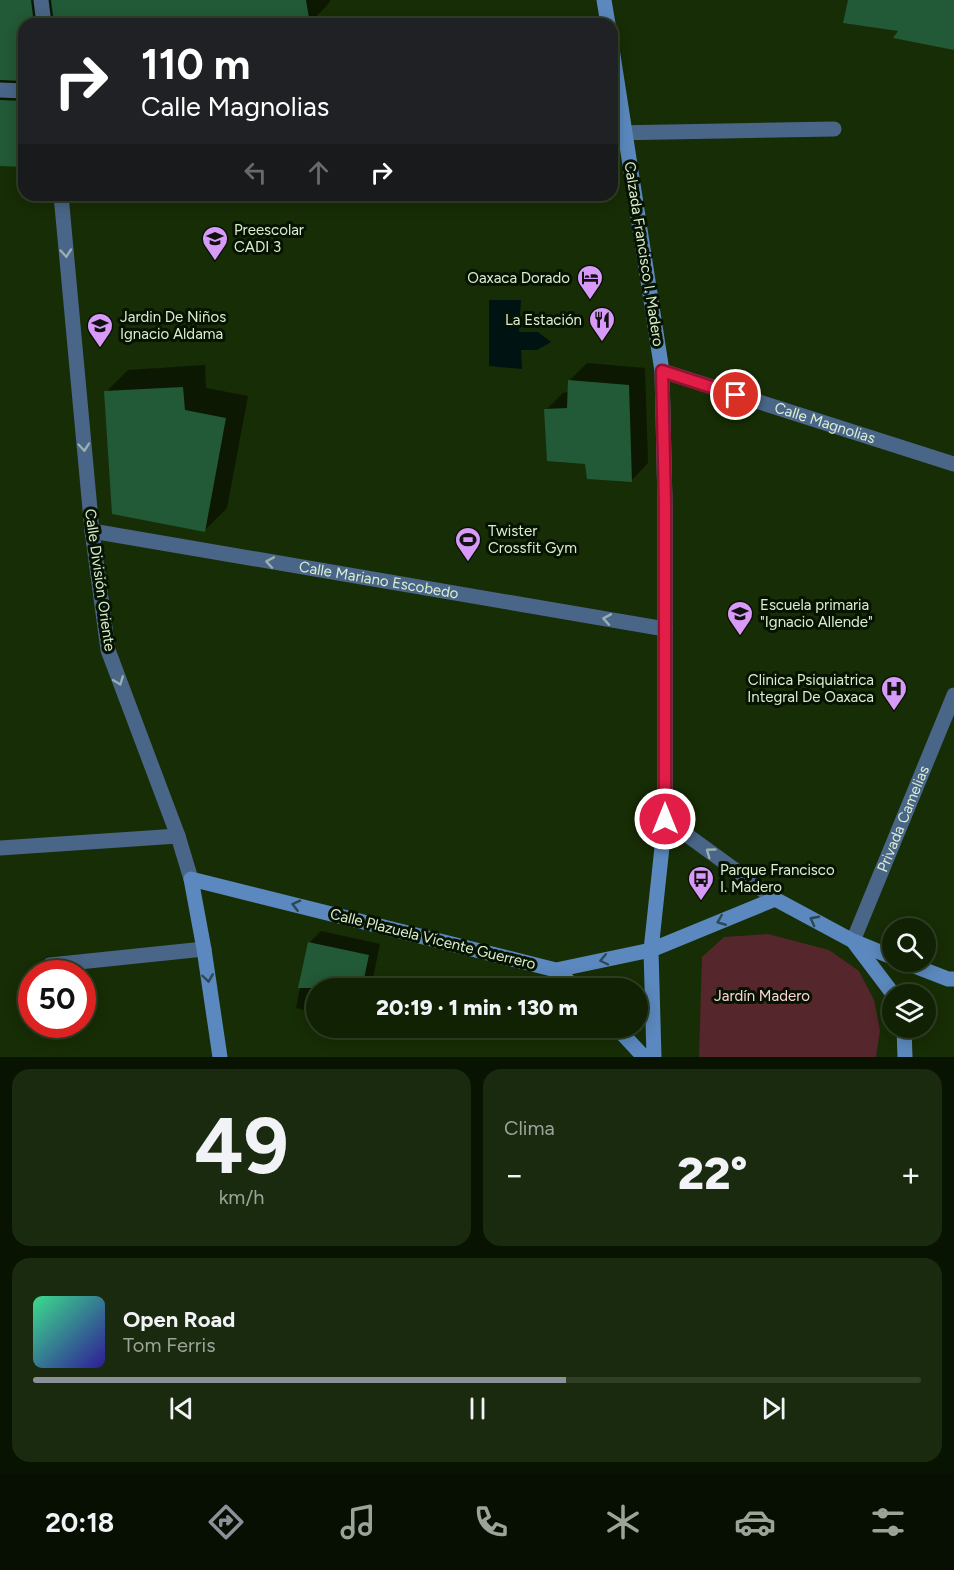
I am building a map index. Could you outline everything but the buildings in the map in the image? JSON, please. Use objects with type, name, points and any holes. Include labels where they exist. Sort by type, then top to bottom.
[{"type":"main road","points":[[604,0],[607,18]]},
{"type":"main road","name":"Calzada Francisco I. Madero","points":[[619,134],[662,371],[665,504],[665,819],[651,950],[654,1057]]},
{"type":"main road","name":"Calle Plazuela Vicente Guerrero","points":[[191,879],[556,970],[651,950],[775,899]]},
{"type":"main road","name":"Calle División Oriente","points":[[191,879],[220,1057]]},
{"type":"main road","points":[[775,899],[853,941],[882,953]]},
{"type":"main road","points":[[853,941],[885,984]]},
{"type":"main road","points":[[556,970],[565,978]]},
{"type":"main road","points":[[928,972],[948,980],[954,979]]},
{"type":"main road","points":[[626,1038],[644,1057]]},
{"type":"main road","points":[[904,1038],[905,1057]]},
{"type":"street","points":[[41,0],[43,18]]},
{"type":"street","points":[[0,90],[18,91]]},
{"type":"street","points":[[619,134],[834,129]]},
{"type":"street","name":"Calle División Oriente","points":[[62,201],[92,531],[108,650],[178,836],[191,879]]},
{"type":"street","name":"Calle Magnolias","points":[[662,371],[954,464]]},
{"type":"street","name":"Calle Mariano Escobedo","points":[[92,531],[665,629]]},
{"type":"street","name":"Privada Camelias","points":[[853,941],[954,695]]},
{"type":"street","points":[[665,819],[775,899]]},
{"type":"street","points":[[0,848],[178,836]]},
{"type":"street","points":[[96,960],[204,949]]},
{"type":"green space","name":"Jardín Madero","points":[[768,934],[829,950],[859,971],[874,1000],[880,1030],[876,1057],[699,1057],[702,957],[724,937]]},
{"type":"shaded area","points":[[489,300],[521,300],[519,332],[538,332],[551,342],[537,350],[521,350],[522,369],[489,366]]},
{"type":"place","name":"Preescolar CADI 3","points":[[215,262]]},
{"type":"place","name":"Oaxaca Dorado","points":[[590,301]]},
{"type":"place","name":"La Estación","points":[[602,343]]},
{"type":"place","name":"Jardin De Niños Ignacio Aldama","points":[[100,349]]},
{"type":"place","name":"Twister Crossfit Gym","points":[[468,563]]},
{"type":"place","name":"Escuela primaria \"Ignacio Allende\"","points":[[740,637]]},
{"type":"place","name":"Clinica Psiquiatrica Integral De Oaxaca","points":[[894,712]]},
{"type":"place","name":"Parque Francisco I. Madero","points":[[701,902]]},
{"type":"route","points":[[665,819],[665,504],[662,371],[736,395]]}]
